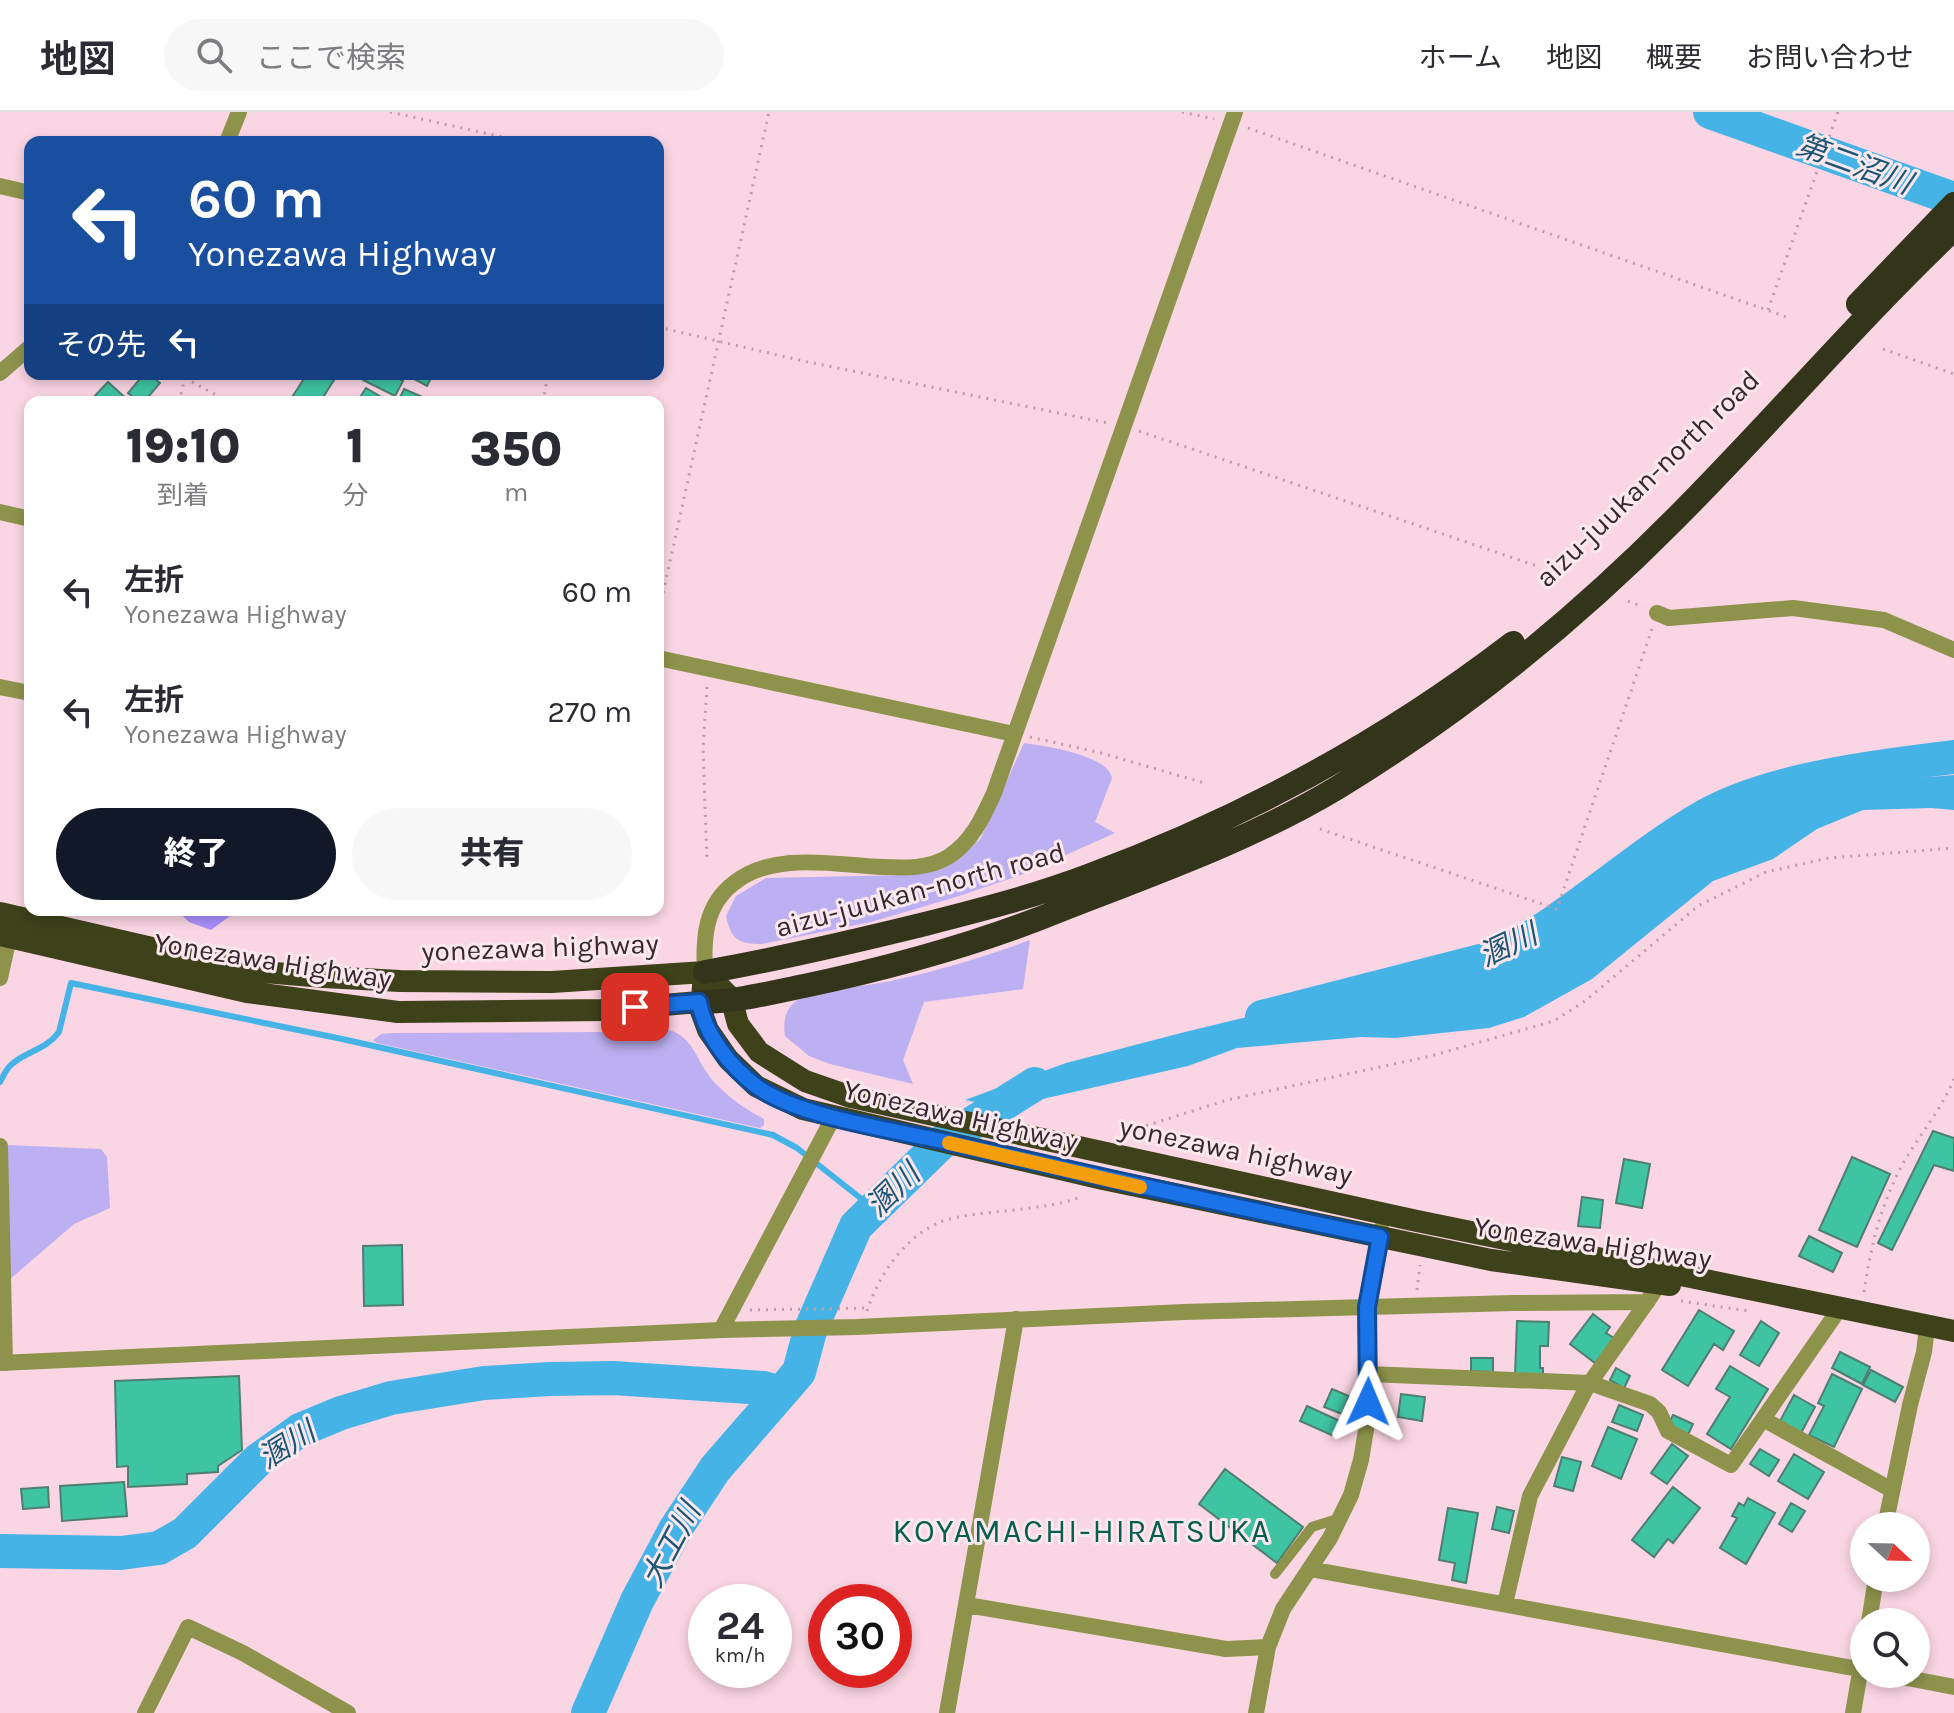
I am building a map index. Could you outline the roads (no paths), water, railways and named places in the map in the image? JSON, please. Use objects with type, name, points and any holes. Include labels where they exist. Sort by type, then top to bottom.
[{"type":"highway","name":"aizu-juukan-north road","points":[[699,1002],[768,993],[874,971],[959,948],[1027,924],[1248,833],[1333,791],[1495,679],[1613,579],[1673,521],[1947,227],[1954,204]]},
{"type":"highway","name":"aizu-juukan-north road","points":[[705,972],[846,944],[985,909],[1088,876],[1186,837],[1283,792],[1379,736],[1485,665],[1604,569],[1947,227]]},
{"type":"highway","name":"yonezawa highway","points":[[6,925],[252,971],[324,977],[552,982],[705,972],[731,998],[738,1024],[759,1052],[805,1081],[851,1097],[1384,1213],[1658,1286],[1806,1301],[1851,1310]]},
{"type":"highway","name":"Yonezawa Highway","points":[[6,925],[247,992],[398,1012],[605,1010],[699,1002],[708,1030],[717,1044],[756,1086],[803,1109],[1103,1179],[1491,1260],[1658,1286]]},
{"type":"highway","points":[[699,1002],[705,972]]},
{"type":"highway","points":[[1851,1310],[1954,1331]]},
{"type":"street","points":[[229,136],[239,112]]},
{"type":"street","points":[[705,972],[708,918],[722,894],[750,872],[783,863],[905,868],[927,865],[949,856],[966,842],[983,817],[1234,117]]},
{"type":"street","points":[[0,186],[24,192]]},
{"type":"street","points":[[0,373],[24,352]]},
{"type":"street","points":[[0,512],[24,518]]},
{"type":"street","points":[[1657,613],[1669,618],[1793,608],[1884,620],[1954,650]]},
{"type":"street","points":[[664,660],[1014,734]]},
{"type":"street","points":[[0,687],[24,692]]},
{"type":"street","points":[[0,978],[6,925]]},
{"type":"street","points":[[721,1330],[838,1117]]},
{"type":"street","points":[[0,1146],[2,1363],[762,1328],[860,1327],[1415,1305],[1658,1286]]},
{"type":"street","points":[[1256,1713],[1268,1647],[1283,1609],[1340,1518],[1351,1495],[1361,1460],[1369,1374],[1367,1307],[1384,1213]]},
{"type":"street","points":[[1505,1604],[1530,1496],[1590,1383],[1658,1286]]},
{"type":"street","points":[[1369,1374],[1590,1383],[1650,1404],[1659,1412],[1668,1431],[1731,1465],[1763,1419],[1851,1310]]},
{"type":"street","points":[[947,1713],[1016,1319]]},
{"type":"street","points":[[1888,1512],[1927,1327]]},
{"type":"street","points":[[1763,1419],[1892,1490]]},
{"type":"street","points":[[1310,1569],[1850,1668]]},
{"type":"street","points":[[967,1605],[1226,1649],[1268,1647]]},
{"type":"street","points":[[145,1713],[188,1627],[243,1653],[348,1713]]},
{"type":"street","points":[[1930,1682],[1954,1687]]},
{"type":"street","points":[[1853,1713],[1858,1688]]},
{"type":"lane","points":[[1275,1574],[1312,1527],[1340,1518]]},
{"type":"water","points":[[1954,775],[1954,810],[1863,810],[1817,829],[1773,859],[1713,881],[1592,979],[1524,1017],[1489,1028],[1395,1038],[1361,1037],[1237,1048],[1188,1066],[1038,1100],[1012,1109],[965,1100],[1066,1063],[1181,1033],[1284,1008],[1370,1001],[1493,970],[1538,952],[1670,856],[1746,809],[1804,791],[1841,784]]},
{"type":"waterway","name":"第二沼川","points":[[1710,112],[1954,199]]},
{"type":"waterway","name":"溷川","points":[[1262,1017],[1496,957],[1550,925],[1652,850],[1731,803],[1826,776],[1954,757]]},
{"type":"waterway","points":[[0,1082],[11,1065],[48,1043],[59,1032],[71,983],[342,1039],[773,1135],[797,1148],[873,1208]]},
{"type":"waterway","name":"溷川","points":[[588,1713],[637,1601],[676,1528],[715,1469],[799,1372],[810,1331],[856,1226],[941,1143],[1035,1084]]},
{"type":"waterway","name":"溷川","points":[[0,1551],[121,1553],[159,1548],[185,1533],[258,1460],[300,1430],[341,1413],[391,1398],[484,1383],[613,1378],[764,1388],[781,1393]]},
{"type":"district","name":"KOYAMACHI-HIRATSUKA","points":[[1082,1531]]},
{"type":"water label","name":"大工川","points":[[671,1545]]}]
